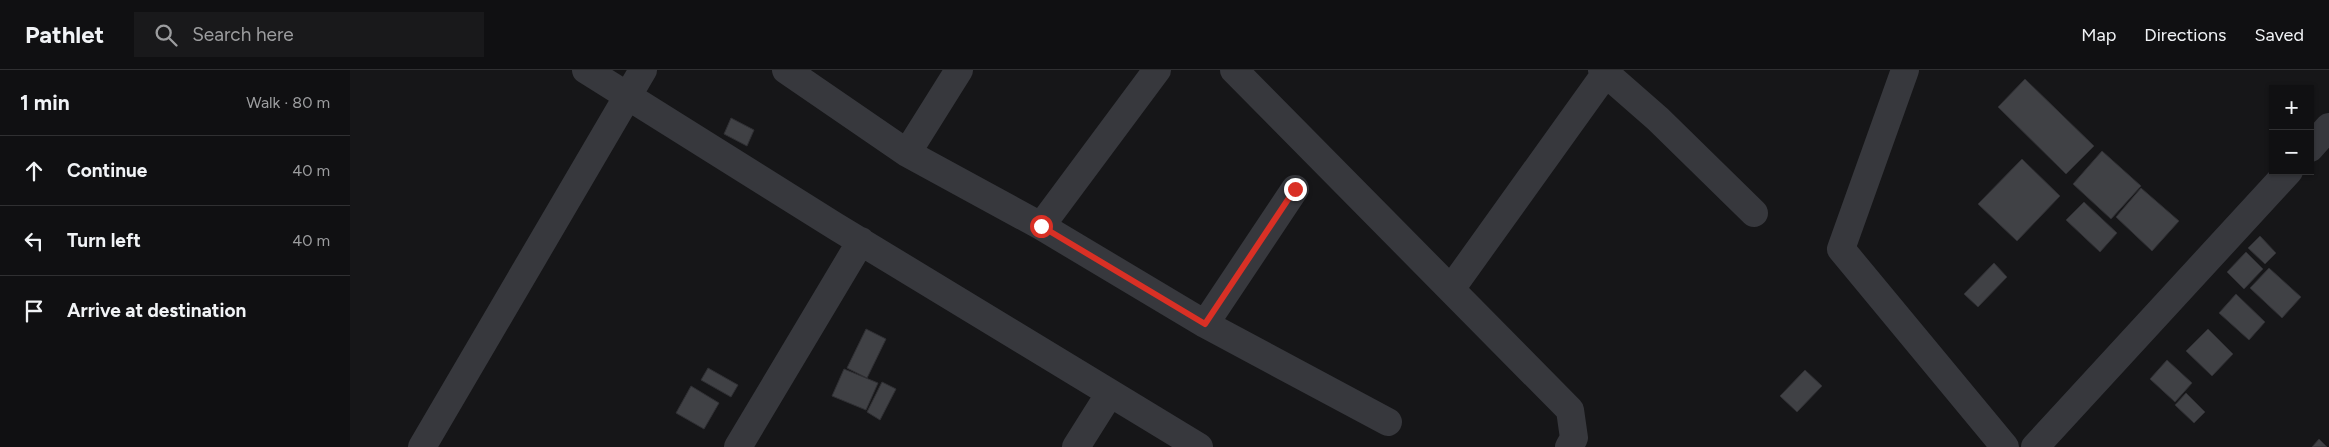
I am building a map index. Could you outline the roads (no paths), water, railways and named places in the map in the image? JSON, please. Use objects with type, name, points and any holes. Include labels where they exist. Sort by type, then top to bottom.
[{"type":"street","points":[[586,70],[1198,447]]},
{"type":"street","points":[[422,447],[644,70]]},
{"type":"street","points":[[786,70],[908,154],[1041,226],[1205,324],[1388,422]]},
{"type":"street","points":[[908,154],[959,70]]},
{"type":"street","points":[[1041,226],[1157,70]]},
{"type":"street","points":[[1234,70],[1570,410],[1574,438],[1569,447]]},
{"type":"street","points":[[1905,70],[1841,249],[2006,447]]},
{"type":"street","points":[[1451,289],[1605,71],[1658,118],[1754,213]]},
{"type":"street","points":[[2314,144],[2329,128]]},
{"type":"street","points":[[2035,447],[2285,175]]},
{"type":"street","points":[[1205,324],[1295,189]]},
{"type":"street","points":[[738,447],[861,241]]},
{"type":"street","points":[[1076,447],[1110,393]]}]
